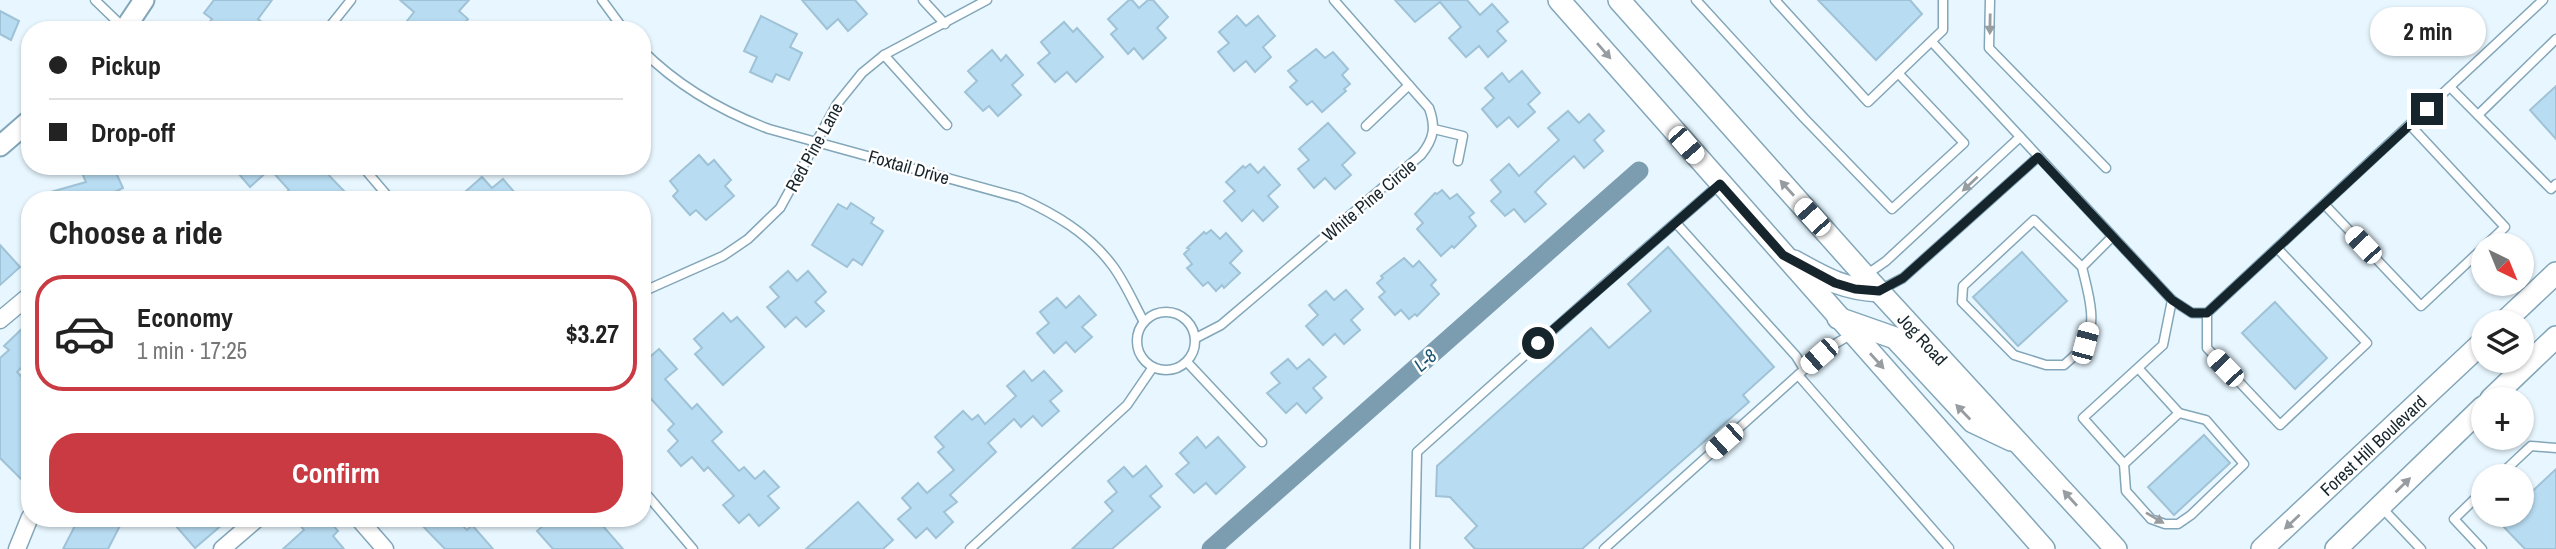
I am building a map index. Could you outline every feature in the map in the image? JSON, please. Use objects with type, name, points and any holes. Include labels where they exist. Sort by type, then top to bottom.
[{"type":"main road","points":[[1559,0],[2044,549]]},
{"type":"main road","name":"Jog Road","points":[[1619,0],[1872,283],[2116,549]]},
{"type":"main road","points":[[1783,255],[1835,283],[1855,289],[1872,283]]},
{"type":"main road","points":[[2517,310],[2556,274]]},
{"type":"main road","points":[[1845,326],[1895,338],[1973,422],[2022,445]]},
{"type":"main road","points":[[2504,387],[2556,337]]},
{"type":"main road","name":"Forest Hill Boulevard","points":[[2262,549],[2471,353]]},
{"type":"main road","points":[[2336,549],[2471,419]]},
{"type":"street","points":[[131,21],[144,0]]},
{"type":"street","points":[[0,146],[21,128]]},
{"type":"street","points":[[0,320],[21,302]]},
{"type":"street","points":[[17,549],[26,527]]},
{"type":"street","points":[[222,549],[248,527]]},
{"type":"street","points":[[366,527],[385,549]]},
{"type":"lane","points":[[95,0],[116,21]]},
{"type":"lane","points":[[334,21],[351,0]]},
{"type":"lane","points":[[602,0],[617,21]]},
{"type":"lane","points":[[923,0],[945,24]]},
{"type":"lane","name":"Red Pine Lane","points":[[651,288],[714,260],[748,239],[780,208],[837,104],[853,82],[884,55],[987,0]]},
{"type":"lane","points":[[1334,0],[1429,108],[1434,129],[1463,136],[1458,161]]},
{"type":"lane","points":[[1696,0],[1892,209],[1964,142],[1898,73]]},
{"type":"lane","points":[[1775,0],[1868,102],[1943,30],[1943,0]]},
{"type":"lane","points":[[1990,0],[1989,48],[2106,168]]},
{"type":"lane","points":[[1932,41],[2172,300],[2192,313],[2207,313],[2543,0]]},
{"type":"lane","points":[[2478,115],[2556,39]]},
{"type":"lane","points":[[884,55],[947,125]]},
{"type":"lane","name":"Foxtail Drive","points":[[651,59],[663,70],[719,108],[769,129],[1020,198],[1046,210],[1071,225],[1094,244],[1113,266],[1144,322]]},
{"type":"lane","points":[[1366,126],[1409,85]]},
{"type":"lane","points":[[2450,87],[2551,189],[2556,184]]},
{"type":"lane","points":[[2410,125],[2505,227],[2499,233]]},
{"type":"lane","name":"White Pine Circle","points":[[1196,338],[1221,325],[1421,155],[1429,145],[1434,129]]},
{"type":"lane","points":[[1872,283],[1886,261],[2020,137]]},
{"type":"lane","points":[[1872,283],[1903,278],[2038,157]]},
{"type":"lane","points":[[370,175],[383,191]]},
{"type":"lane","points":[[1415,549],[1417,452],[1720,184]]},
{"type":"lane","points":[[2325,205],[2421,306],[2471,259]]},
{"type":"lane","points":[[2034,220],[2082,267],[2090,301],[2090,328],[2085,343],[2064,365],[2046,365],[2014,355],[1962,302],[1963,286],[2034,220]]},
{"type":"lane","points":[[1676,223],[1796,356],[1801,372],[1948,549]]},
{"type":"lane","points":[[2082,267],[2112,237]]},
{"type":"lane","points":[[2207,313],[2207,348],[2280,425],[2367,343],[2278,249]]},
{"type":"lane","points":[[2138,368],[2179,413],[2206,420],[2244,464],[2178,524],[2165,524],[2151,519],[2126,491],[2124,464],[2083,418],[2163,345],[2172,300]]},
{"type":"lane","points":[[1160,313],[1178,314],[1193,328],[1196,338],[1195,348],[1187,362],[1176,370],[1153,368],[1141,357],[1138,348],[1139,330],[1144,322],[1160,313]]},
{"type":"lane","points":[[1604,549],[1828,348],[1845,326]]},
{"type":"lane","points":[[1187,362],[1262,442]]},
{"type":"lane","points":[[970,549],[1127,405],[1153,368]]},
{"type":"lane","points":[[2124,464],[2179,413]]},
{"type":"lane","points":[[2512,464],[2531,446],[2556,448]]},
{"type":"lane","points":[[651,500],[693,549]]},
{"type":"lane","points":[[2471,503],[2454,519],[2482,549]]},
{"type":"lane","points":[[2380,506],[2421,549]]},
{"type":"building","points":[[214,0],[272,0],[258,19],[261,21],[210,21],[212,19],[204,13]]},
{"type":"building","points":[[400,0],[469,0],[459,11],[468,19],[466,21],[407,21],[414,12]]},
{"type":"building","points":[[802,0],[855,0],[867,14],[848,31],[838,19],[827,29]]},
{"type":"building","points":[[1129,0],[1139,8],[1148,0],[1153,0],[1168,17],[1157,28],[1166,38],[1143,59],[1134,48],[1128,54],[1111,34],[1117,29],[1108,19]]},
{"type":"building","points":[[1395,0],[1467,0],[1480,15],[1492,4],[1508,22],[1497,31],[1506,41],[1488,57],[1479,46],[1466,57],[1449,38],[1461,27],[1440,2],[1415,22]]},
{"type":"building","points":[[1818,0],[1910,0],[1922,14],[1876,60]]},
{"type":"building","points":[[0,11],[19,21],[11,40],[0,34]]},
{"type":"building","points":[[761,16],[797,34],[790,47],[802,53],[789,80],[776,74],[772,82],[750,72],[757,57],[744,51]]},
{"type":"building","points":[[1237,16],[1246,26],[1258,16],[1275,36],[1263,47],[1271,57],[1255,72],[1246,61],[1234,71],[1218,52],[1229,43],[1219,32]]},
{"type":"building","points":[[1064,22],[1073,32],[1077,28],[1103,57],[1076,82],[1067,72],[1055,82],[1038,63],[1050,53],[1041,42]]},
{"type":"building","points":[[1316,49],[1325,58],[1333,52],[1348,69],[1342,75],[1350,84],[1344,89],[1346,91],[1322,112],[1312,101],[1307,105],[1290,87],[1297,81],[1288,71]]},
{"type":"building","points":[[992,50],[1001,61],[1006,55],[1023,75],[1012,85],[1021,95],[998,116],[989,106],[983,111],[965,92],[977,81],[968,71]]},
{"type":"building","points":[[1522,71],[1540,93],[1528,104],[1535,112],[1518,127],[1509,117],[1497,127],[1482,109],[1494,98],[1485,88],[1502,73],[1509,82]]},
{"type":"building","points":[[2556,86],[2556,139],[2530,110]]},
{"type":"building","points":[[1568,111],[1579,123],[1589,114],[1604,131],[1594,140],[1603,151],[1584,168],[1574,156],[1545,182],[1535,192],[1546,204],[1525,222],[1514,209],[1505,216],[1491,201],[1501,192],[1491,180],[1509,164],[1519,176],[1559,140],[1548,128]]},
{"type":"building","points":[[1328,123],[1355,153],[1342,165],[1351,175],[1335,189],[1325,178],[1314,188],[1298,169],[1309,160],[1299,149]]},
{"type":"building","points":[[699,155],[708,165],[714,160],[731,180],[725,186],[734,196],[706,220],[696,210],[690,215],[673,196],[678,191],[670,181]]},
{"type":"building","points":[[1250,164],[1258,173],[1264,167],[1280,185],[1268,196],[1278,207],[1263,221],[1253,210],[1242,221],[1224,201],[1235,191],[1226,182],[1243,166],[1245,168]]},
{"type":"building","points":[[83,175],[117,175],[123,188],[117,191],[54,191],[86,182]]},
{"type":"building","points":[[240,175],[263,175],[250,187]]},
{"type":"building","points":[[275,175],[329,175],[344,191],[288,191]]},
{"type":"building","points":[[482,177],[492,188],[503,179],[513,191],[466,191]]},
{"type":"building","points":[[1442,190],[1450,199],[1457,194],[1474,213],[1469,217],[1476,226],[1454,248],[1452,246],[1441,256],[1417,229],[1423,223],[1415,214],[1435,193]]},
{"type":"building","points":[[851,203],[874,218],[871,223],[883,231],[862,265],[853,259],[847,267],[812,245],[838,204],[847,209]]},
{"type":"building","points":[[1211,230],[1220,239],[1226,233],[1242,251],[1230,263],[1240,273],[1224,288],[1222,285],[1216,291],[1208,282],[1203,286],[1187,268],[1192,264],[1184,254],[1204,232],[1206,234]]},
{"type":"building","points":[[0,245],[20,267],[0,285]]},
{"type":"building","points":[[1668,247],[1774,367],[1743,395],[1749,402],[1582,549],[1475,549],[1465,538],[1477,526],[1450,497],[1436,496],[1437,466],[1591,328],[1609,348],[1651,311],[1628,284]]},
{"type":"building","points":[[2022,252],[2067,301],[2018,346],[1973,297]]},
{"type":"building","points":[[1404,258],[1413,267],[1419,261],[1436,280],[1431,285],[1439,294],[1417,316],[1415,314],[1409,319],[1401,310],[1395,315],[1379,297],[1385,292],[1377,283],[1383,278],[1381,276]]},
{"type":"building","points":[[788,271],[797,281],[808,271],[826,292],[815,302],[824,311],[806,327],[796,317],[785,327],[767,307],[779,297],[770,287]]},
{"type":"building","points":[[1346,290],[1363,309],[1351,320],[1360,330],[1344,344],[1335,334],[1323,345],[1306,326],[1318,315],[1309,305],[1326,291],[1334,300]]},
{"type":"building","points":[[1079,296],[1096,315],[1082,327],[1092,337],[1075,352],[1066,342],[1054,353],[1037,333],[1049,323],[1040,312],[1057,298],[1066,308]]},
{"type":"building","points":[[2275,302],[2327,358],[2295,389],[2242,333]]},
{"type":"building","points":[[723,313],[731,322],[737,317],[764,347],[723,385],[695,354],[702,348],[694,339]]},
{"type":"building","points":[[21,330],[21,368],[17,372],[21,376],[21,479],[0,458],[0,358],[9,350],[4,346]]},
{"type":"building","points":[[659,349],[677,369],[665,379],[692,409],[697,404],[722,432],[712,441],[739,471],[744,467],[755,479],[764,471],[779,487],[768,496],[779,508],[759,526],[749,514],[739,523],[723,505],[734,496],[708,467],[704,471],[692,457],[681,466],[668,451],[678,441],[668,430],[674,424],[651,399],[651,356]]},
{"type":"building","points":[[1288,359],[1297,369],[1309,359],[1326,377],[1313,388],[1322,398],[1306,413],[1297,403],[1286,413],[1267,393],[1280,383],[1271,373]]},
{"type":"building","points":[[1024,371],[1032,381],[1044,371],[1062,391],[1050,401],[1059,411],[1042,426],[1033,416],[1021,427],[1014,419],[988,443],[996,452],[950,495],[957,502],[944,512],[953,522],[936,538],[927,528],[916,538],[898,519],[911,508],[902,498],[918,483],[927,493],[954,470],[938,452],[944,447],[935,437],[963,411],[972,420],[978,415],[985,424],[1016,396],[1007,386]]},
{"type":"building","points":[[2204,435],[2230,463],[2174,515],[2148,487]]},
{"type":"building","points":[[1197,437],[1206,448],[1218,437],[1245,467],[1216,494],[1206,483],[1194,493],[1176,474],[1189,463],[1180,453]]},
{"type":"building","points":[[1146,466],[1162,486],[1150,496],[1160,507],[1112,549],[1072,549],[1113,511],[1105,502],[1117,492],[1108,481],[1124,467],[1133,477]]},
{"type":"building","points":[[2556,469],[2556,549],[2525,549],[2504,527],[2534,527],[2534,490]]},
{"type":"building","points":[[858,502],[893,540],[883,549],[806,549]]},
{"type":"building","points":[[74,527],[119,527],[108,549],[63,549]]},
{"type":"building","points":[[177,527],[220,527],[195,548]]},
{"type":"building","points":[[302,527],[335,527],[338,531],[333,536],[344,549],[283,549],[304,530]]},
{"type":"building","points":[[424,527],[464,527],[467,530],[474,527],[493,549],[445,549]]},
{"type":"building","points":[[542,527],[604,527],[623,549],[553,549],[537,531]]},
{"type":"waterway","name":"L-8","points":[[1211,549],[1639,171]]},
{"type":"route","points":[[1538,343],[1720,184],[1783,255],[1835,283],[1855,289],[1879,291],[1903,278],[2038,157],[2172,300],[2192,313],[2207,313],[2427,109]]}]
